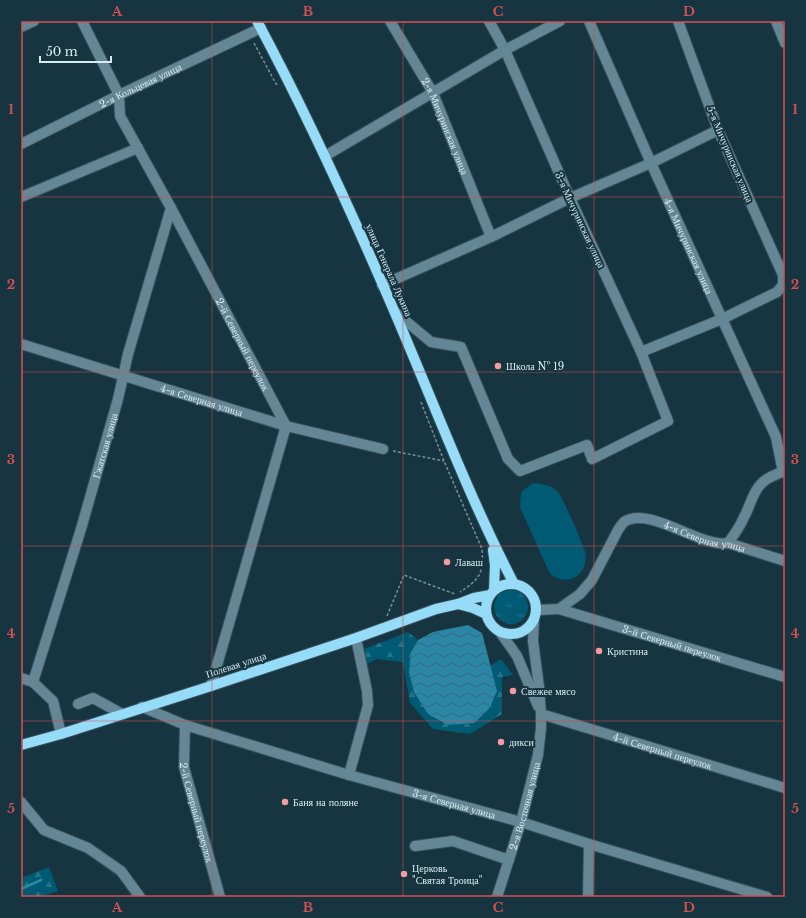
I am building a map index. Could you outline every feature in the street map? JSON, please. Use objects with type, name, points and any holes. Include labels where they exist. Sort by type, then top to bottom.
[{"type":"main road","name":"улица Генерала Лукина","points":[[258,26],[325,156],[395,312],[489,534],[514,584]]},
{"type":"main road","name":"улица Генерала Лукина","points":[[489,534],[495,559],[492,592]]},
{"type":"main road","points":[[514,584],[526,589],[534,598],[535,614],[530,626],[524,631],[516,634],[508,634],[500,632],[491,625],[486,614],[486,604],[492,592],[504,585],[514,584]]},
{"type":"main road","name":"Полевая улица","points":[[21,745],[61,734],[356,638],[458,599],[474,598],[492,592]]},
{"type":"main road","points":[[458,599],[486,614]]},
{"type":"street","points":[[21,27],[34,21]]},
{"type":"street","name":"2-й Северный переулок","points":[[82,21],[119,95],[120,116],[171,208],[286,426]]},
{"type":"street","name":"2-я Мичуринская улица","points":[[390,21],[433,93],[491,237]]},
{"type":"street","name":"3-я Мичуринская улица","points":[[395,312],[431,342],[461,347],[508,459],[520,471],[587,445],[592,459],[668,421],[641,352],[570,198],[505,50],[489,21]]},
{"type":"street","points":[[325,156],[505,50],[560,21]]},
{"type":"street","name":"4-я Мичуринская улица","points":[[589,21],[651,163],[776,437],[779,456],[784,472]]},
{"type":"street","name":"5-я Мичуринская улица","points":[[678,21],[718,130],[783,275],[783,285],[777,292],[722,319]]},
{"type":"street","points":[[776,21],[785,43]]},
{"type":"street","name":"2-я Кольцевая улица","points":[[21,144],[258,26]]},
{"type":"street","points":[[382,285],[491,237],[570,198],[651,163],[718,130]]},
{"type":"street","points":[[21,197],[138,148]]},
{"type":"street","name":"Гжатская улица","points":[[33,682],[81,529],[128,354],[171,208]]},
{"type":"street","points":[[641,352],[722,319]]},
{"type":"street","name":"4-я Северная улица","points":[[21,344],[286,426],[383,449]]},
{"type":"street","points":[[211,686],[286,426]]},
{"type":"street","points":[[728,543],[745,516],[754,493],[761,484],[773,476],[784,472]]},
{"type":"street","name":"4-я Северная улица","points":[[559,609],[580,594],[592,580],[618,530],[624,522],[637,519],[655,521],[708,541],[720,544],[728,543],[785,561]]},
{"type":"street","points":[[535,614],[559,609]]},
{"type":"street","name":"3-й Северный переулок","points":[[559,609],[785,677]]},
{"type":"street","name":"2-я Восточная улица","points":[[497,897],[521,822],[538,755],[541,714],[533,640],[535,614]]},
{"type":"street","name":"2-я Восточная улица","points":[[500,632],[517,656],[541,714]]},
{"type":"street","points":[[349,775],[368,705],[367,691],[356,638]]},
{"type":"street","points":[[21,678],[33,682],[53,701],[61,734]]},
{"type":"street","points":[[78,704],[93,698],[122,714]]},
{"type":"street","name":"3-я Северная улица","points":[[142,707],[185,725],[349,775],[521,822],[589,844],[767,897]]},
{"type":"street","name":"4-й Северный переулок","points":[[541,714],[785,788]]},
{"type":"street","name":"2-й Северный переулок","points":[[185,725],[184,767],[220,897]]},
{"type":"street","points":[[21,802],[44,830],[88,848],[120,871],[140,897]]},
{"type":"street","points":[[414,846],[453,841],[509,860]]},
{"type":"street","points":[[588,897],[589,844]]},
{"type":"path","points":[[258,26],[258,33],[253,43],[276,84],[281,85]]},
{"type":"path","points":[[421,403],[444,461],[482,548],[480,573],[475,582],[458,599]]},
{"type":"path","points":[[383,449],[444,461]]},
{"type":"path","points":[[392,617],[386,619],[404,575],[458,599]]},
{"type":"path","points":[[449,597],[458,599]]},
{"type":"green space","points":[[533,483],[550,486],[558,492],[579,535],[586,559],[581,572],[576,577],[567,580],[550,574],[520,507],[521,492]]},
{"type":"green space","points":[[508,590],[514,590],[518,591],[525,597],[528,607],[527,614],[521,621],[514,624],[508,624],[504,623],[497,617],[494,610],[494,604],[495,600],[501,593]]},
{"type":"green space","points":[[408,632],[418,640],[411,652],[497,691],[490,666],[501,659],[513,675],[502,677],[502,714],[470,734],[433,729],[410,703],[403,662],[377,659],[367,664],[364,649]]},
{"type":"green space","points":[[49,867],[58,891],[40,897],[21,897],[21,878]]},
{"type":"water","points":[[468,625],[482,633],[497,691],[489,709],[474,723],[448,725],[428,714],[414,692],[409,672],[411,652],[418,640],[433,632]]},
{"type":"waterway","points":[[21,889],[41,880]]},
{"type":"place","name":"Школа № 19","points":[[498,366]]},
{"type":"place","name":"Лаваш","points":[[447,562]]},
{"type":"place","name":"Кристина","points":[[599,651]]},
{"type":"place","name":"Свежее мясо","points":[[513,691]]},
{"type":"place","name":"дикси","points":[[501,742]]},
{"type":"place","name":"Баня на поляне","points":[[285,802]]},
{"type":"place","name":"Церковь \"Святая Троица\"","points":[[404,874]]}]
